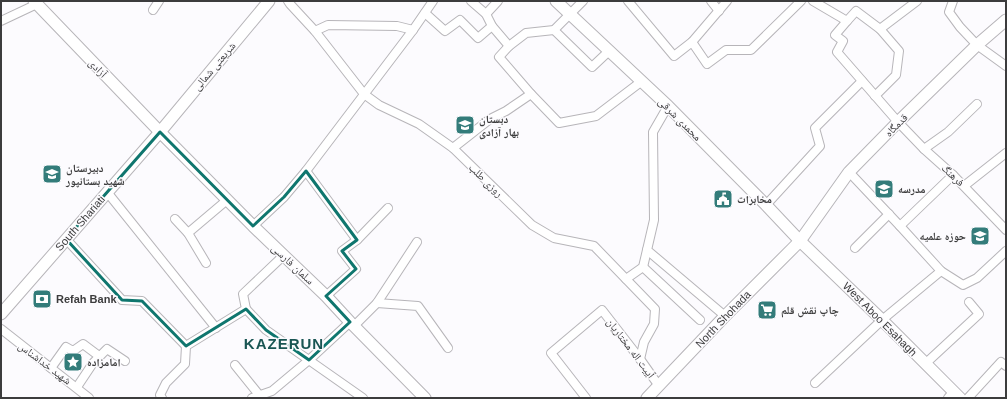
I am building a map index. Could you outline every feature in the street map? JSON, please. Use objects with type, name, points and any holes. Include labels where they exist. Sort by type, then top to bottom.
[{"type":"main road","name":"شریعتی شمالی","points":[[160,132],[268,1]]},
{"type":"main road","name":"محمدی شرقی","points":[[556,1],[668,106],[766,205],[800,242]]},
{"type":"main road","name":"آزادی","points":[[35,2],[160,132]]},
{"type":"main road","name":"قدمگاه","points":[[800,242],[849,172],[977,45],[1006,20]]},
{"type":"main road","name":"South Shariati","points":[[1,314],[160,132]]},
{"type":"main road","name":"سلمان فارسی","points":[[160,132],[283,256],[326,296],[425,398]]},
{"type":"main road","name":"North Shohada","points":[[647,398],[725,316],[800,242]]},
{"type":"main road","name":"West Aboo Esahagh","points":[[800,242],[882,320],[925,364],[953,396]]},
{"type":"street","points":[[153,10],[159,1]]},
{"type":"street","name":"روزی طلب","points":[[288,1],[364,94],[379,105],[419,124],[453,148],[532,225],[554,238],[594,246],[655,309],[654,324],[644,342],[640,359]]},
{"type":"street","points":[[253,226],[284,198],[413,30],[433,1]]},
{"type":"street","points":[[471,1],[486,14],[492,26],[509,46]]},
{"type":"street","points":[[486,14],[498,1]]},
{"type":"street","points":[[583,1],[569,13],[554,30],[526,32],[509,46],[499,57],[531,94],[559,123],[596,116],[642,81]]},
{"type":"street","points":[[628,1],[674,56],[692,42],[727,1]]},
{"type":"street","points":[[711,1],[719,10]]},
{"type":"street","points":[[813,1],[847,21],[856,12],[880,29],[899,51],[896,75],[875,96]]},
{"type":"street","points":[[953,1],[949,12],[960,27],[977,45],[1006,66]]},
{"type":"street","points":[[1,22],[35,2]]},
{"type":"street","points":[[692,42],[707,64],[726,50],[751,50],[797,2]]},
{"type":"street","points":[[880,29],[914,2]]},
{"type":"street","points":[[425,13],[445,31],[460,20],[478,38],[492,26]]},
{"type":"street","name":"فرهنگ","points":[[847,21],[835,35],[843,41],[836,52],[898,122],[924,149],[953,175],[1006,230]]},
{"type":"street","points":[[314,31],[328,25],[397,26],[413,30]]},
{"type":"street","points":[[554,30],[592,67],[609,51]]},
{"type":"street","points":[[766,205],[820,146],[815,128],[862,81]]},
{"type":"street","points":[[453,148],[490,119],[506,111],[531,94]]},
{"type":"street","points":[[924,149],[948,132],[977,104]]},
{"type":"street","points":[[626,279],[643,267],[654,220],[653,132],[668,106]]},
{"type":"street","points":[[964,186],[1006,153]]},
{"type":"street","points":[[306,170],[357,240]]},
{"type":"street","points":[[849,172],[941,271],[963,285],[977,278],[1006,251]]},
{"type":"street","points":[[900,226],[953,175]]},
{"type":"street","points":[[107,192],[216,328]]},
{"type":"street","points":[[188,233],[227,200]]},
{"type":"street","points":[[326,296],[356,269],[342,251],[357,240],[388,208]]},
{"type":"street","points":[[855,248],[889,214]]},
{"type":"street","points":[[175,219],[188,233],[206,262]]},
{"type":"street","points":[[66,239],[122,300],[142,301],[186,346],[185,364],[166,383],[160,396],[162,398]]},
{"type":"street","points":[[252,398],[272,390],[377,303],[417,242]]},
{"type":"street","points":[[647,250],[725,316]]},
{"type":"street","points":[[283,256],[243,294],[246,309],[266,330],[364,398]]},
{"type":"street","points":[[643,267],[700,320]]},
{"type":"street","points":[[815,383],[882,320],[941,271]]},
{"type":"street","points":[[925,364],[978,314],[969,302]]},
{"type":"street","points":[[377,303],[418,306],[448,348]]},
{"type":"street","points":[[186,346],[246,309]]},
{"type":"street","name":"آییت اله مختاریان","points":[[586,398],[551,353],[602,310],[659,386]]},
{"type":"street","name":"شهید خداشناس","points":[[1,329],[77,387],[89,398]]},
{"type":"street","points":[[52,368],[66,346],[73,351],[83,344],[99,356]]},
{"type":"street","points":[[77,387],[93,363],[107,349],[126,360]]},
{"type":"street","points":[[968,398],[1001,362],[1006,366]]},
{"type":"street","points":[[235,366],[260,396]]},
{"type":"highlighted area","points":[[160,132],[253,226],[284,197],[306,171],[357,240],[342,251],[356,269],[326,296],[350,322],[309,360],[266,330],[246,309],[186,346],[142,301],[122,300],[66,239]]},
{"type":"place","name":"دبستان بهار آزادی","points":[[465,125]]},
{"type":"place","name":"دبیرستان شهید بستانپور","points":[[52,174]]},
{"type":"place","name":"مدرسه","points":[[884,189]]},
{"type":"place","name":"مخابرات","points":[[723,199]]},
{"type":"place","name":"حوزه علمیه","points":[[980,236]]},
{"type":"place","name":"Refah Bank","points":[[42,299]]},
{"type":"place","name":"چاپ نقش قلم","points":[[767,310]]},
{"type":"place","name":"امامزاده","points":[[73,362]]},
{"type":"district","name":"KAZERUN","points":[[284,344]]}]
